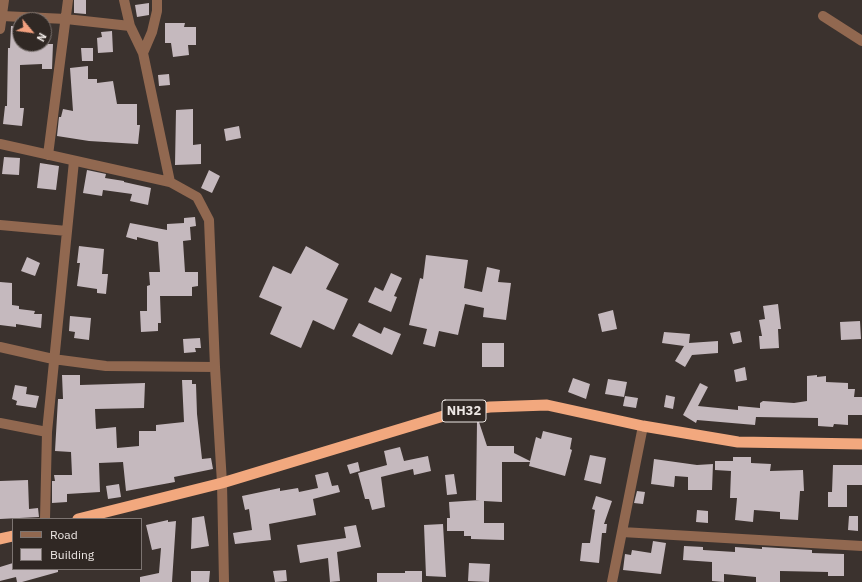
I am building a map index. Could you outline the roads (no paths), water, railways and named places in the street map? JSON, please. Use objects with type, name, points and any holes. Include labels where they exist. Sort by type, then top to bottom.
[{"type":"highway","name":"NH32","points":[[82,518],[222,483],[453,413],[490,407],[547,405],[642,426],[738,442],[862,444]]},
{"type":"highway","points":[[0,539],[12,536]]},
{"type":"street","points":[[0,28],[4,0]]},
{"type":"street","points":[[48,155],[68,0]]},
{"type":"street","points":[[124,0],[130,26],[143,53],[170,182]]},
{"type":"street","points":[[143,53],[154,25],[157,11],[157,0]]},
{"type":"street","points":[[2,16],[66,19],[130,26]]},
{"type":"street","points":[[823,16],[862,41]]},
{"type":"street","points":[[0,144],[74,162],[170,182],[197,197],[209,220],[215,367],[222,483],[224,582]]},
{"type":"street","points":[[45,518],[47,432],[53,359],[74,162]]},
{"type":"street","points":[[0,225],[67,231]]},
{"type":"street","points":[[0,347],[53,359],[106,366],[215,367]]},
{"type":"street","points":[[0,423],[47,432]]},
{"type":"street","points":[[612,582],[642,426]]},
{"type":"street","points":[[622,532],[862,546]]}]
